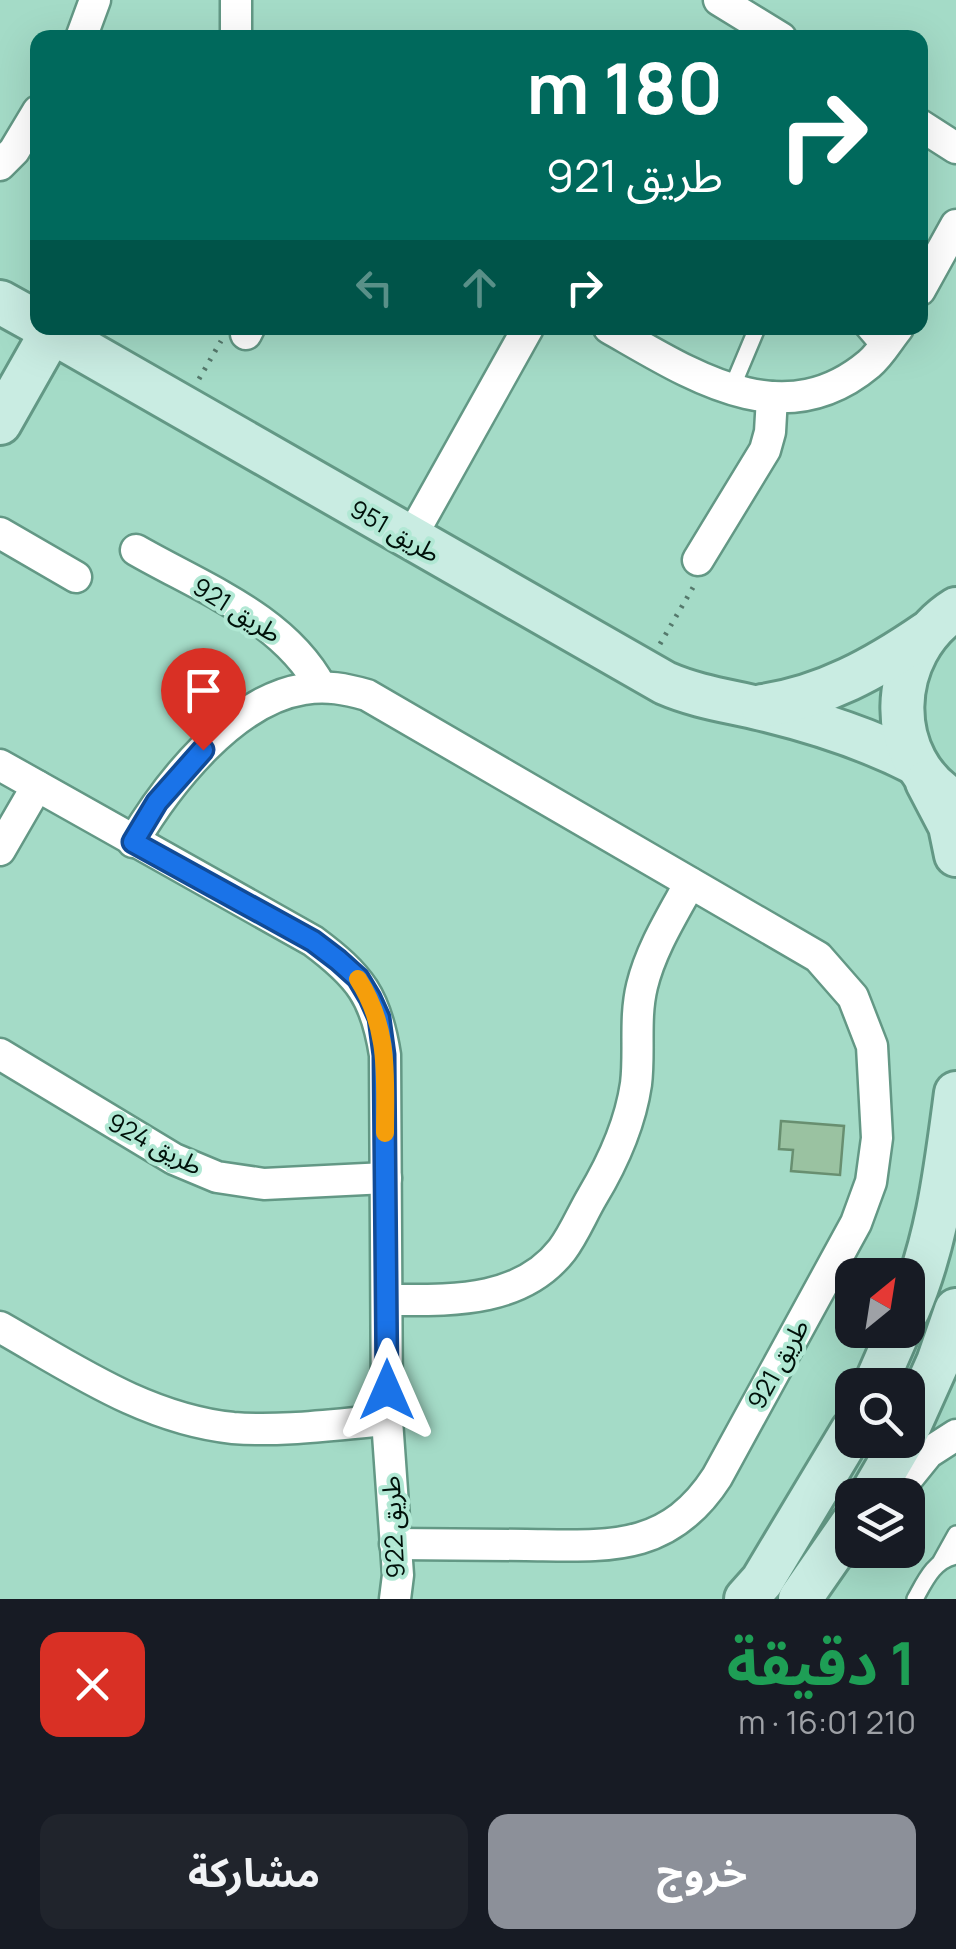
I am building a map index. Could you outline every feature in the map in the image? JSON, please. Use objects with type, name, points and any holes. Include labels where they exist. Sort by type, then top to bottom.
[{"type":"street","points":[[84,30],[95,0]]},
{"type":"street","points":[[236,0],[236,30]]},
{"type":"street","points":[[738,5],[771,30]]},
{"type":"street","points":[[0,165],[30,124]]},
{"type":"street","points":[[928,130],[956,148]]},
{"type":"street","points":[[928,276],[956,225]]},
{"type":"street","name":"طريق 951","points":[[0,302],[30,319]]},
{"type":"street","points":[[0,423],[41,335]]},
{"type":"street","name":"طريق 951","points":[[59,335],[644,672],[687,693],[756,707],[856,735],[919,768],[945,796],[956,802]]},
{"type":"street","points":[[410,540],[524,335]]},
{"type":"street","points":[[621,335],[678,367],[731,390],[772,397],[834,387],[872,362],[881,335]]},
{"type":"street","points":[[698,560],[765,450],[772,397]]},
{"type":"street","points":[[0,533],[76,576]]},
{"type":"street","name":"طريق 921","points":[[136,550],[272,628],[300,654],[321,687]]},
{"type":"street","points":[[944,612],[902,686],[902,725],[919,768],[950,826],[956,854]]},
{"type":"street","name":"طريق 951","points":[[756,707],[796,701],[864,673],[944,612]]},
{"type":"street","name":"طريق 921","points":[[133,842],[157,802],[186,766],[220,734],[272,699],[321,687],[366,694],[818,958],[843,982],[862,1013],[874,1064],[876,1138],[871,1182],[856,1223],[717,1477],[696,1505],[669,1527],[636,1541],[602,1546],[395,1544]]},
{"type":"street","name":"طريق 922","points":[[0,765],[313,941],[358,978],[379,1018],[386,1178],[387,1420],[395,1599]]},
{"type":"street","points":[[0,850],[37,786]]},
{"type":"street","points":[[386,1300],[452,1300],[499,1292],[524,1282],[563,1248],[609,1168],[627,1124],[636,1085],[640,990],[659,940],[690,883]]},
{"type":"street","name":"طريق 924","points":[[0,1054],[174,1159],[218,1177],[264,1184],[386,1178]]},
{"type":"street","points":[[925,1264],[940,1213],[956,1093]]},
{"type":"street","points":[[925,1391],[956,1310]]},
{"type":"street","points":[[0,1327],[116,1392],[186,1419],[260,1429],[387,1420]]},
{"type":"street","points":[[908,1478],[928,1453],[956,1435]]},
{"type":"street","points":[[746,1599],[762,1580],[836,1458]]},
{"type":"street","points":[[800,1599],[835,1552]]},
{"type":"lane","points":[[731,390],[754,335]]},
{"type":"lane","points":[[916,1599],[933,1569],[948,1559],[956,1534]]},
{"type":"path","points":[[183,408],[237,335]]},
{"type":"path","points":[[644,672],[697,580],[698,560]]},
{"type":"building","points":[[781,1121],[844,1126],[840,1175],[791,1171],[793,1150],[779,1149]]},
{"type":"slow traffic","points":[[358,979],[379,1018],[384,1055],[385,1133]]},
{"type":"route","points":[[203,750],[157,802],[133,842],[313,941],[358,978],[379,1018],[384,1055],[387,1390]]}]
